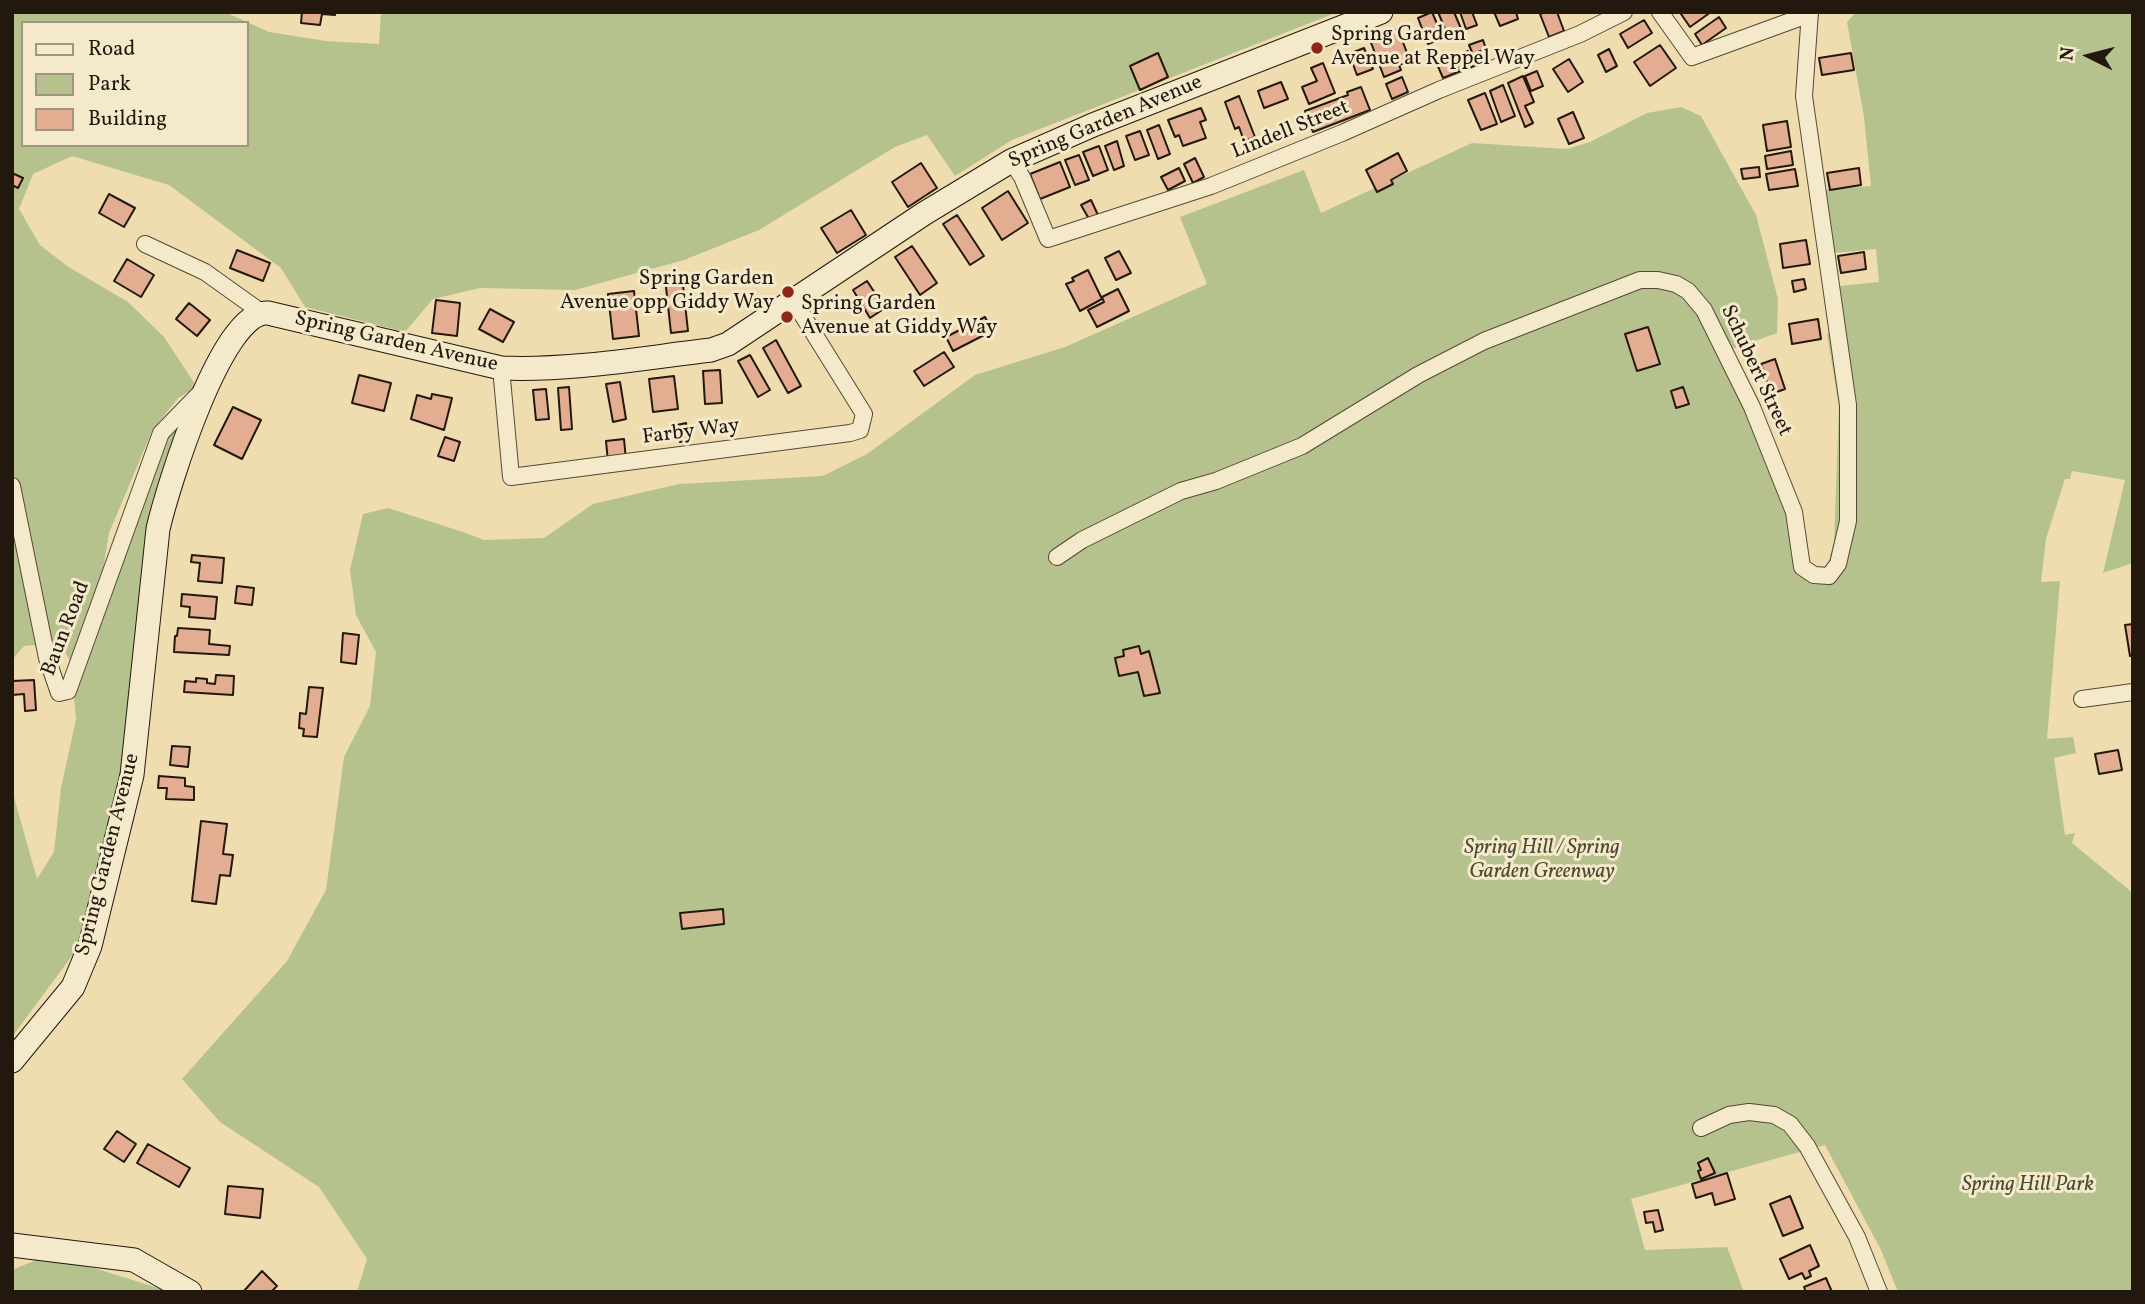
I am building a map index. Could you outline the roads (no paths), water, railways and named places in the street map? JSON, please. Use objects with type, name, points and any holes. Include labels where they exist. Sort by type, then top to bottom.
[{"type":"street","name":"Spring Garden Avenue","points":[[12,1061],[72,987],[90,946],[132,775],[158,529],[166,493],[205,388],[216,365],[248,320],[261,312],[501,368],[572,366],[711,350],[728,344],[925,214],[1011,161],[1093,125],[1381,12]]},
{"type":"street","name":"Lindell Street","points":[[1011,161],[1021,177],[1048,239],[1211,186],[1580,34],[1624,12]]},
{"type":"street","points":[[1660,12],[1692,57],[1810,13]]},
{"type":"street","name":"Schubert Street","points":[[1058,557],[1082,540],[1181,491],[1216,481],[1302,446],[1418,375],[1484,341],[1640,280],[1658,279],[1688,291],[1704,310],[1752,407],[1794,512],[1802,567],[1814,575],[1829,576],[1838,564],[1848,521],[1848,405],[1804,96],[1810,13]]},
{"type":"street","points":[[145,244],[205,272],[261,312]]},
{"type":"street","name":"Farby Way","points":[[501,368],[511,477],[860,430],[864,414],[793,300]]},
{"type":"street","name":"Baun Road","points":[[12,486],[47,658],[60,693],[68,691],[161,433],[205,388]]},
{"type":"street","points":[[2082,699],[2133,692]]},
{"type":"street","points":[[1701,1128],[1729,1115],[1749,1112],[1774,1115],[1790,1124],[1807,1146],[1857,1237],[1879,1292]]},
{"type":"street","points":[[12,1245],[134,1260],[190,1292]]},
{"type":"place","name":"Spring Garden Avenue at Reppel Way","points":[[1317,48]]},
{"type":"place","name":"Spring Garden Avenue opp Giddy Way","points":[[788,292]]},
{"type":"place","name":"Spring Garden Avenue at Giddy Way","points":[[787,317]]},
{"type":"park label","name":"Spring Hill / Spring Garden Greenway","points":[[1542,861]]},
{"type":"park label","name":"Spring Hill Park","points":[[2028,1186]]}]
